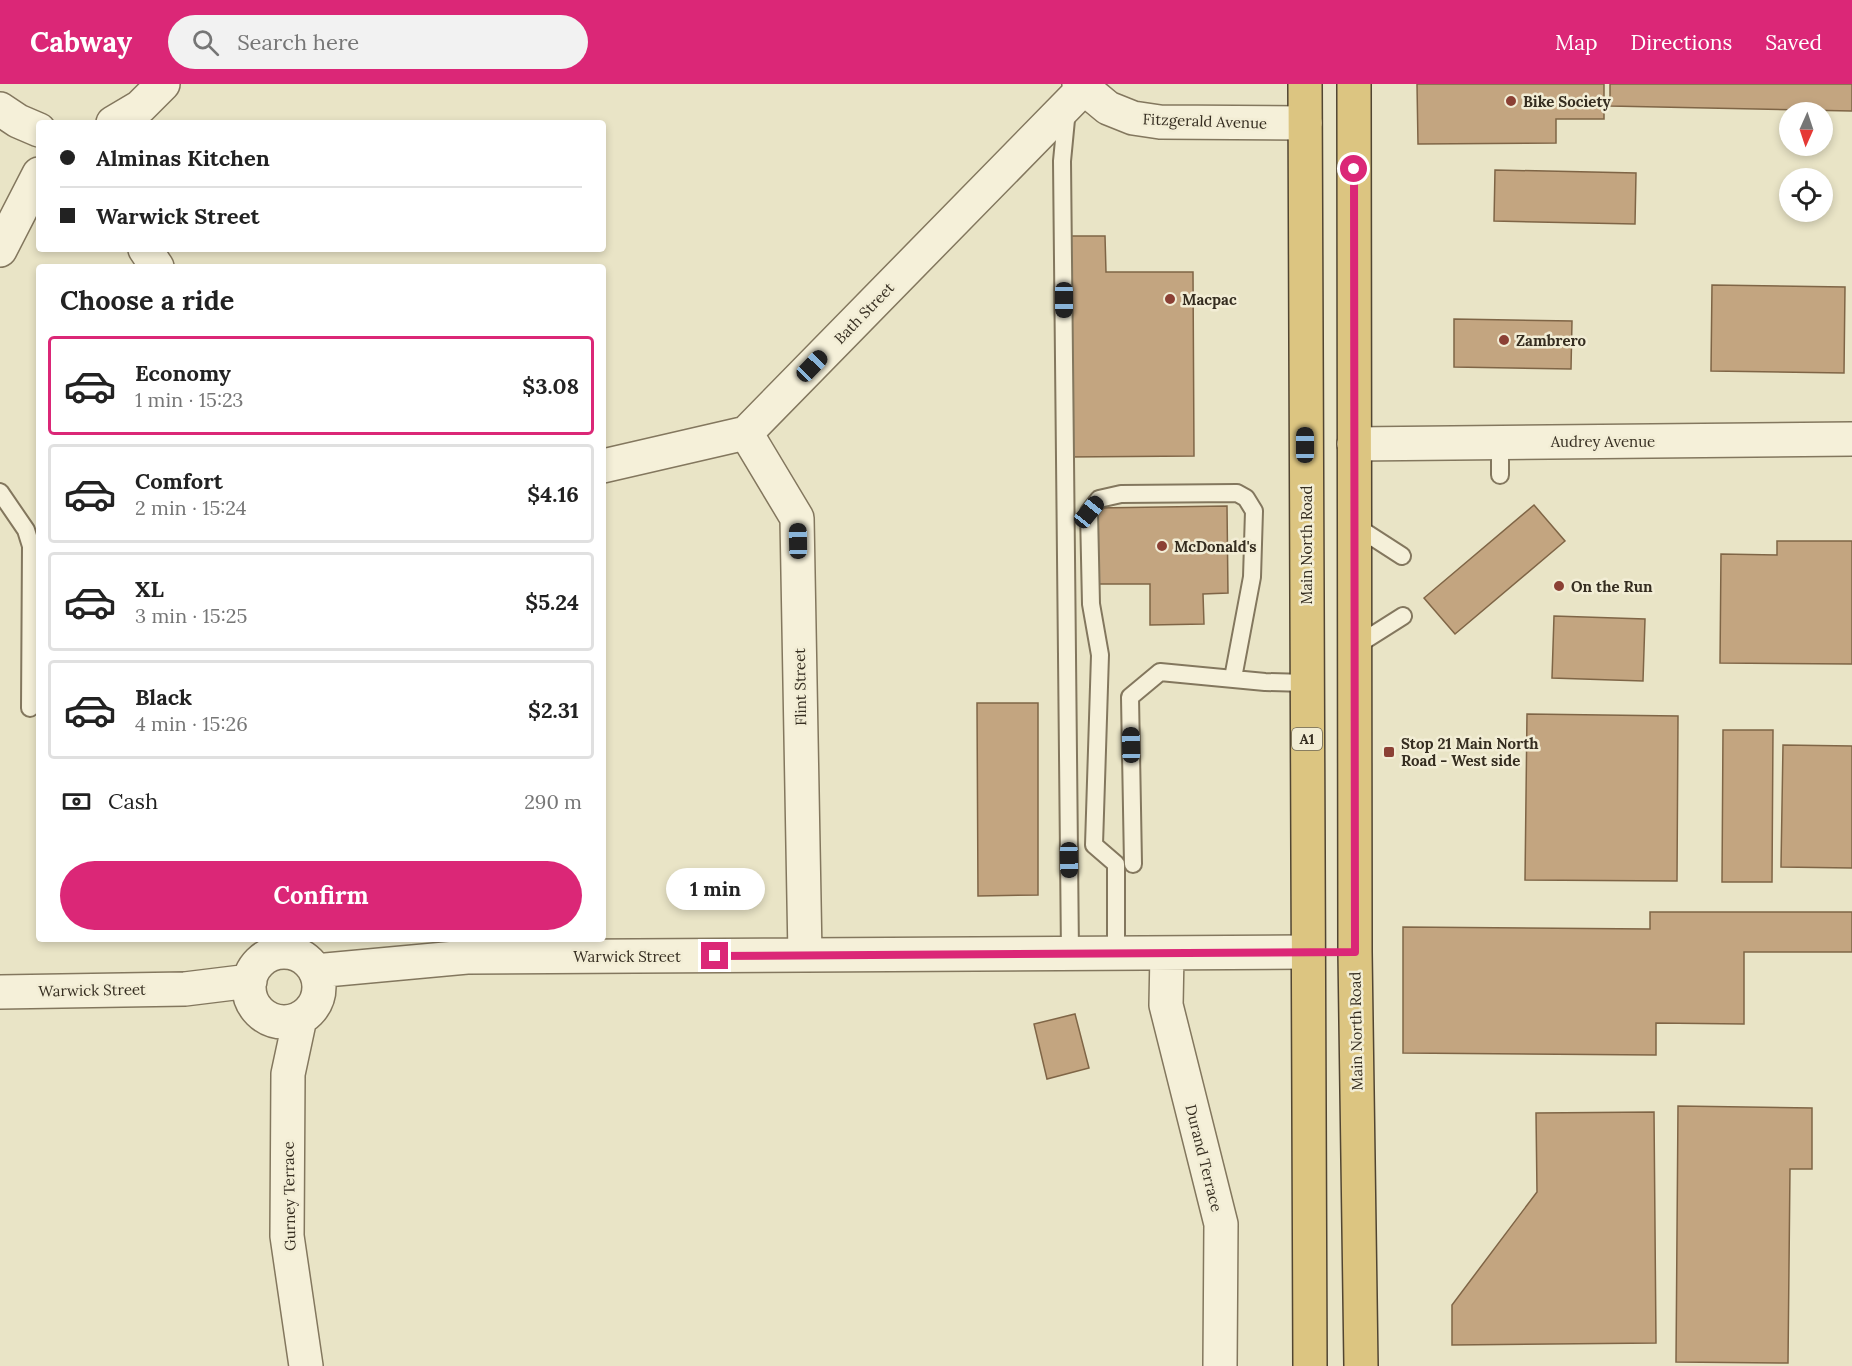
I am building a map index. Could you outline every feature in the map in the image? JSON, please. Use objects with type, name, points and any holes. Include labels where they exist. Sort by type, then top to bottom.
[{"type":"highway","name":"Main North Road","points":[[1305,84],[1310,1366]]},
{"type":"highway","name":"Main North Road","points":[[1354,84],[1355,952],[1361,1366]]},
{"type":"highway","points":[[1305,123],[1354,123]]},
{"type":"highway","points":[[1305,445],[1354,444]]},
{"type":"highway","points":[[1307,952],[1355,952]]},
{"type":"street","points":[[128,118],[163,84]]},
{"type":"street","name":"Fitzgerald Avenue","points":[[1077,92],[1133,118],[1160,122],[1305,123]]},
{"type":"street","name":"Bath Street","points":[[746,433],[1077,92]]},
{"type":"street","points":[[19,120],[36,151]]},
{"type":"street","points":[[0,250],[36,180]]},
{"type":"street","points":[[0,250],[36,226]]},
{"type":"street","points":[[606,465],[746,433]]},
{"type":"street","name":"Flint Street","points":[[746,433],[797,518],[805,955]]},
{"type":"street","name":"Audrey Avenue","points":[[1354,444],[1852,439]]},
{"type":"street","name":"Durand Terrace","points":[[1167,952],[1166,1005],[1221,1224],[1220,1366]]},
{"type":"street","name":"Warwick Street","points":[[0,992],[185,989],[379,965],[467,957],[1307,952]]},
{"type":"street","name":"Gurney Terrace","points":[[286,977],[287,1236],[304,1362]]},
{"type":"lane","points":[[1070,953],[1062,172],[1077,92]]},
{"type":"lane","points":[[1500,441],[1500,475]]},
{"type":"lane","points":[[0,492],[26,530],[32,546],[30,708]]},
{"type":"lane","points":[[1116,953],[1116,864],[1094,845],[1100,655],[1091,604],[1089,512],[1099,499],[1121,494],[1237,492],[1246,498],[1254,511],[1252,577],[1233,678]]},
{"type":"lane","points":[[1354,525],[1402,556]]},
{"type":"lane","points":[[1354,647],[1403,616]]},
{"type":"lane","points":[[1133,864],[1130,697],[1161,672],[1265,682],[1307,683]]},
{"type":"building","name":"Bike Society","points":[[1417,84],[1604,84],[1604,119],[1556,119],[1556,143],[1418,144]]},
{"type":"building","points":[[1610,84],[1852,84],[1852,111],[1833,111],[1833,102],[1779,102],[1779,109],[1610,106]]},
{"type":"building","points":[[1495,170],[1636,173],[1635,224],[1494,221]]},
{"type":"building","points":[[1066,236],[1105,236],[1106,272],[1193,272],[1194,456],[1067,457]]},
{"type":"building","points":[[1712,285],[1845,287],[1844,373],[1711,371]]},
{"type":"building","points":[[1454,319],[1572,321],[1571,369],[1454,367]]},
{"type":"building","points":[[1534,505],[1565,541],[1455,634],[1424,598]]},
{"type":"building","name":"McDonald's","points":[[1227,506],[1228,593],[1203,594],[1204,624],[1150,625],[1150,584],[1098,584],[1097,508]]},
{"type":"building","points":[[1777,541],[1852,541],[1852,664],[1720,663],[1721,554],[1777,555]]},
{"type":"building","points":[[1554,616],[1645,619],[1643,681],[1552,678]]},
{"type":"building","points":[[977,703],[1038,703],[1038,895],[978,896]]},
{"type":"building","points":[[1527,714],[1678,716],[1677,881],[1525,880]]},
{"type":"building","points":[[1723,730],[1773,730],[1772,882],[1722,882]]},
{"type":"building","points":[[1783,745],[1852,746],[1852,868],[1781,867]]},
{"type":"building","points":[[1650,912],[1852,912],[1852,952],[1744,952],[1744,1024],[1656,1023],[1656,1055],[1403,1053],[1403,927],[1650,929]]},
{"type":"building","points":[[1075,1014],[1089,1068],[1047,1079],[1034,1024]]},
{"type":"building","points":[[1678,1106],[1812,1108],[1812,1169],[1790,1169],[1788,1363],[1676,1362]]},
{"type":"building","points":[[1654,1112],[1656,1343],[1452,1345],[1452,1305],[1537,1192],[1536,1113]]},
{"type":"place","name":"Bike Society","points":[[1511,101]]},
{"type":"place","name":"Macpac","points":[[1170,299]]},
{"type":"place","name":"Zambrero","points":[[1504,340]]},
{"type":"place","name":"McDonald's","points":[[1162,546]]},
{"type":"place","name":"On the Run","points":[[1559,586]]},
{"type":"place","name":"Stop 21 Main North Road - West side","points":[[1389,752]]},
{"type":"route","points":[[715,956],[1355,952],[1354,169]]}]
